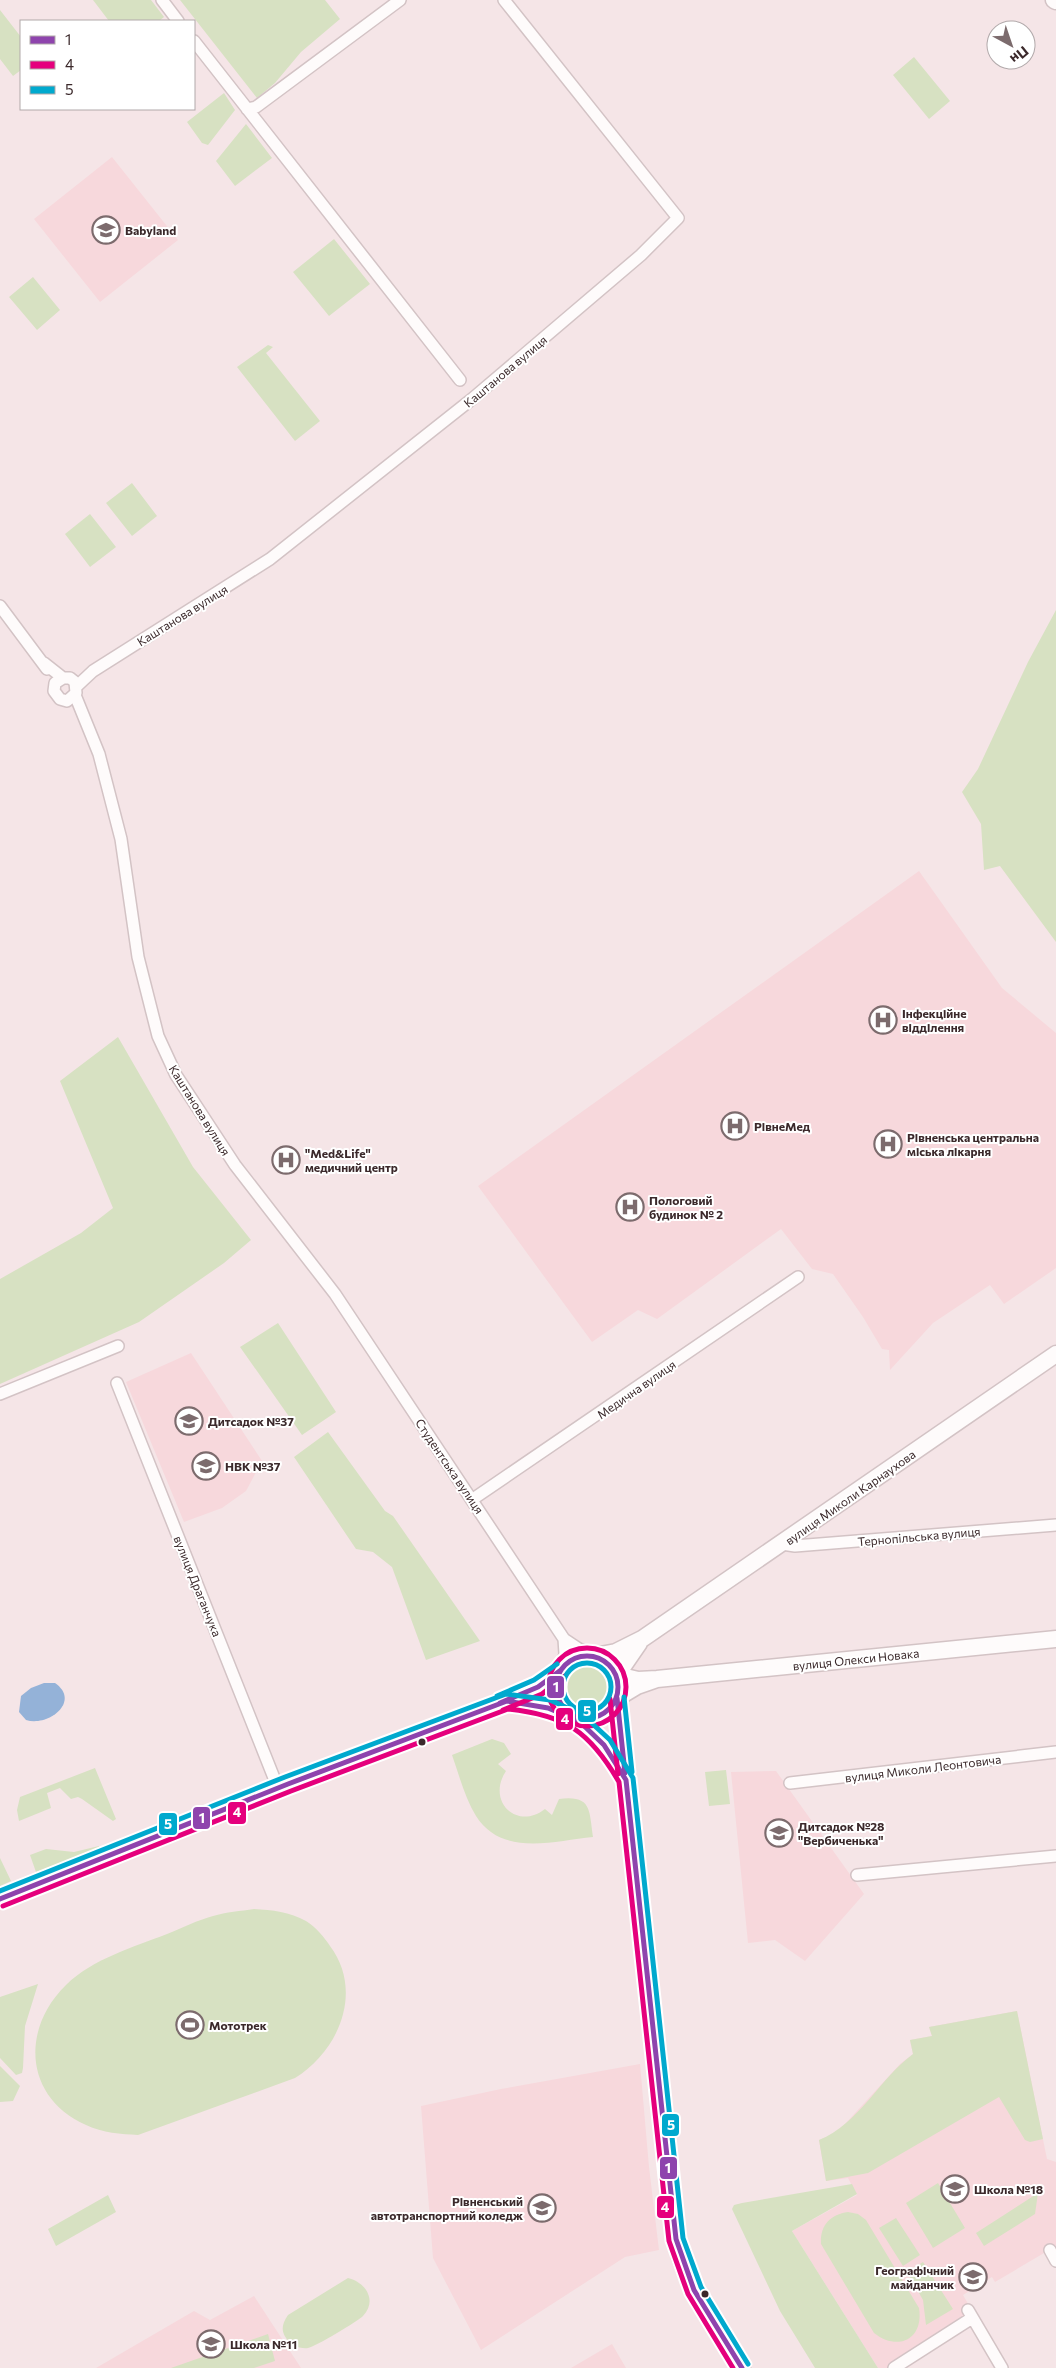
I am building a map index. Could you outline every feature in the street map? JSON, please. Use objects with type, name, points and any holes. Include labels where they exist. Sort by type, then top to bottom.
[{"type":"main road","name":"вулиця Миколи Карнаухова","points":[[595,1656],[616,1652],[642,1639],[1054,1358]]},
{"type":"main road","name":"вулиця Миколи Карнаухова","points":[[617,1675],[642,1639]]},
{"type":"main road","name":"вулиця Олекси Новака","points":[[617,1675],[638,1680],[657,1679],[1056,1639]]},
{"type":"main road","points":[[0,1899],[278,1788],[508,1701],[538,1687],[566,1664],[580,1656],[595,1656],[608,1663],[617,1675],[619,1691],[617,1698],[606,1713],[597,1717],[588,1718],[539,1704],[508,1701]]},
{"type":"main road","points":[[561,1670],[556,1689],[563,1707],[598,1737],[615,1759],[626,1780]]},
{"type":"main road","name":"вулиця Олекси Новака","points":[[617,1698],[637,1686],[657,1679]]},
{"type":"main road","points":[[617,1698],[666,2156],[680,2258],[698,2298],[742,2368]]},
{"type":"street","points":[[162,0],[177,20]]},
{"type":"street","points":[[247,110],[256,107],[400,0]]},
{"type":"street","name":"Каштанова вулиця","points":[[335,1294],[235,1165],[176,1075],[158,1036],[138,957],[121,839],[99,754],[68,687],[270,559],[472,399],[641,255],[678,218],[504,0]]},
{"type":"street","points":[[195,41],[460,380]]},
{"type":"street","points":[[0,606],[44,663],[68,687]]},
{"type":"street","name":"Медична вулиця","points":[[473,1500],[798,1277]]},
{"type":"street","name":"Студентська вулиця","points":[[335,1294],[564,1639]]},
{"type":"street","points":[[0,1394],[118,1346]]},
{"type":"street","name":"вулиця Драганчука","points":[[118,1383],[278,1788]]},
{"type":"street","name":"Тернопільська вулиця","points":[[782,1544],[795,1546],[1056,1525]]},
{"type":"street","points":[[564,1639],[579,1649],[595,1656]]},
{"type":"street","points":[[561,1670],[565,1654],[564,1639]]},
{"type":"street","name":"вулиця Миколи Леонтовича","points":[[790,1783],[1056,1752]]},
{"type":"street","points":[[857,1875],[1056,1856]]},
{"type":"street","points":[[1050,2250],[1056,2261]]},
{"type":"street","points":[[894,2368],[970,2314],[1002,2368]]},
{"type":"shaded area","name":"Babyland","points":[[112,157],[178,240],[100,302],[34,219]]},
{"type":"shaded area","name":"Рівненська центральна міська лікарня","points":[[919,871],[1002,988],[1056,1033],[1056,1268],[1004,1304],[990,1285],[933,1323],[890,1370],[889,1350],[882,1349],[863,1317],[833,1274],[812,1269],[781,1229],[657,1319],[638,1310],[592,1342],[478,1186]]},
{"type":"shaded area","name":"Дитсадок №37","points":[[191,1353],[262,1461],[246,1491],[222,1508],[184,1522],[126,1382]]},
{"type":"shaded area","name":"Дитсадок №28 \"Вербиченька\"","points":[[776,1771],[864,1894],[805,1961],[775,1940],[748,1943],[731,1772]]},
{"type":"shaded area","name":"Школа №18","points":[[1017,2011],[1047,2159],[1056,2162],[1056,2246],[995,2282],[992,2277],[963,2295],[970,2307],[970,2318],[891,2368],[878,2368],[792,2231],[857,2195],[848,2178],[826,2181],[819,2140],[834,2134],[845,2124],[900,2064],[913,2054],[910,2040],[932,2036],[929,2027]]},
{"type":"shaded area","name":"Рівненський автотранспортний коледж","points":[[640,2064],[649,2167],[659,2250],[625,2257],[481,2350],[433,2258],[421,2106],[501,2089]]},
{"type":"shaded area","name":"Школа №11","points":[[254,2296],[301,2368],[96,2368],[194,2311],[210,2320]]},
{"type":"shaded area","points":[[612,2344],[626,2368],[571,2368]]},
{"type":"green space","points":[[93,0],[151,0],[164,17],[160,20],[108,20]]},
{"type":"green space","points":[[180,0],[325,0],[340,19],[301,52],[275,83],[257,98]]},
{"type":"green space","points":[[0,10],[20,36],[20,71],[13,76],[0,59]]},
{"type":"green space","points":[[914,57],[950,101],[929,119],[893,75]]},
{"type":"green space","points":[[224,93],[235,110],[208,145],[202,143],[187,122]]},
{"type":"green space","points":[[246,124],[272,158],[235,186],[216,161]]},
{"type":"green space","points":[[334,239],[370,284],[329,316],[293,272]]},
{"type":"green space","points":[[33,277],[60,310],[37,330],[9,297]]},
{"type":"green space","points":[[268,345],[273,347],[266,353],[320,421],[295,441],[237,367]]},
{"type":"green space","points":[[132,483],[157,516],[132,536],[106,503]]},
{"type":"green space","points":[[90,514],[116,547],[90,567],[65,534]]},
{"type":"green space","points":[[1056,610],[1056,942],[1000,866],[984,870],[981,824],[962,792],[978,769],[1028,662]]},
{"type":"green space","points":[[118,1037],[193,1167],[251,1240],[224,1263],[139,1322],[0,1384],[0,1279],[81,1233],[113,1208],[60,1081]]},
{"type":"green space","points":[[278,1323],[336,1412],[302,1435],[240,1347]]},
{"type":"green space","points":[[328,1432],[385,1511],[393,1516],[480,1641],[426,1660],[392,1567],[373,1552],[356,1549],[294,1457]]},
{"type":"green space","points":[[587,1661],[597,1663],[605,1669],[611,1677],[613,1687],[611,1697],[605,1705],[597,1711],[587,1713],[577,1711],[569,1705],[563,1697],[561,1687],[563,1677],[569,1669],[577,1663]]},
{"type":"green space","points":[[492,1739],[504,1743],[511,1754],[498,1764],[506,1771],[501,1782],[500,1793],[502,1802],[508,1810],[515,1815],[524,1817],[534,1815],[545,1809],[552,1815],[559,1799],[578,1799],[587,1806],[593,1837],[545,1843],[514,1842],[500,1837],[487,1829],[476,1816],[469,1802],[452,1755]]},
{"type":"green space","points":[[95,1768],[116,1819],[113,1821],[78,1797],[71,1799],[60,1788],[47,1793],[51,1808],[19,1821],[17,1810],[20,1797]]},
{"type":"green space","points":[[726,1770],[730,1804],[709,1806],[705,1772]]},
{"type":"green space","points":[[99,1846],[100,1849],[36,1872],[30,1855],[46,1849],[74,1852]]},
{"type":"green space","points":[[0,1858],[11,1881],[0,1886]]},
{"type":"green space","name":"Мототрек","points":[[254,1909],[294,1915],[306,1921],[322,1936],[340,1963],[345,1982],[342,2019],[324,2052],[311,2066],[295,2078],[138,2135],[99,2130],[86,2125],[66,2113],[51,2098],[41,2081],[36,2062],[36,2042],[41,2022],[51,2003],[66,1985],[88,1968],[127,1949],[207,1918],[223,1913]]},
{"type":"green space","points":[[38,1984],[25,2026],[22,2073],[16,2075],[0,2058],[0,1997]]},
{"type":"green space","points":[[1017,2011],[1043,2139],[1030,2142],[1025,2140],[999,2097],[868,2173],[826,2181],[819,2140],[833,2133],[846,2123],[901,2064],[913,2054],[910,2040],[932,2036],[929,2027]]},
{"type":"green space","points":[[0,2066],[20,2086],[13,2101],[0,2102]]},
{"type":"green space","points":[[938,2183],[965,2228],[933,2248],[906,2203]]},
{"type":"green space","points":[[852,2184],[857,2194],[792,2231],[878,2368],[815,2368],[780,2311],[732,2209],[734,2205],[742,2203]]},
{"type":"green space","points":[[1038,2193],[1035,2214],[984,2246],[976,2233]]},
{"type":"green space","points":[[108,2195],[116,2212],[56,2246],[48,2229]]},
{"type":"green space","points":[[848,2212],[858,2214],[866,2220],[919,2308],[917,2328],[913,2335],[907,2339],[900,2342],[892,2341],[883,2339],[874,2333],[821,2244],[822,2231],[827,2222],[831,2218]]},
{"type":"green space","points":[[896,2218],[920,2255],[903,2266],[879,2228]]},
{"type":"green space","points":[[923,2262],[953,2309],[926,2325],[923,2300],[907,2272]]},
{"type":"green space","points":[[348,2278],[360,2283],[368,2292],[369,2304],[363,2316],[312,2347],[293,2346],[283,2331],[283,2324],[288,2315]]},
{"type":"green space","points":[[268,2334],[275,2361],[254,2368],[171,2368]]},
{"type":"water","points":[[44,1683],[55,1683],[62,1690],[65,1697],[63,1704],[59,1711],[44,1720],[26,1720],[19,1712],[21,1696],[31,1688]]},
{"type":"transit line","name":"4","points":[[587,1648],[602,1651],[615,1659],[623,1672],[626,1687],[623,1702],[615,1715],[602,1723],[587,1726],[572,1723],[559,1715],[551,1702],[548,1687],[551,1672],[559,1659],[572,1651],[587,1648]]},
{"type":"transit line","name":"1","points":[[581,1656],[593,1656],[609,1665],[616,1675],[618,1687],[616,1699],[609,1709],[593,1718],[581,1718],[570,1713],[561,1704],[556,1693],[556,1681],[561,1670],[570,1661],[581,1656]]},
{"type":"transit line","name":"5","points":[[587,1663],[596,1665],[604,1670],[609,1678],[611,1687],[609,1696],[604,1704],[596,1709],[587,1711],[578,1709],[570,1704],[565,1696],[563,1687],[565,1678],[570,1670],[578,1665],[587,1663]]},
{"type":"transit line","name":"5","points":[[497,1696],[534,1680],[557,1664]]},
{"type":"transit line","name":"1","points":[[500,1703],[538,1687],[561,1670]]},
{"type":"transit line","name":"4","points":[[503,1710],[542,1694],[565,1676]]},
{"type":"transit line","name":"5","points":[[0,1891],[285,1777],[506,1694],[550,1700],[583,1715],[610,1740],[633,1778],[683,2238],[701,2287],[748,2364]]},
{"type":"transit line","name":"5","points":[[624,1697],[632,1772]]},
{"type":"transit line","name":"1","points":[[617,1698],[625,1773]]},
{"type":"transit line","name":"4","points":[[610,1699],[618,1774]]},
{"type":"transit line","name":"1","points":[[0,1899],[288,1784],[507,1701],[548,1708],[579,1721],[604,1745],[626,1780],[676,2239],[694,2290],[742,2368]]},
{"type":"transit line","name":"4","points":[[3,1906],[291,1791],[508,1709],[546,1716],[574,1729],[598,1750],[619,1782],[669,2241],[688,2294],[733,2368]]},
{"type":"place","name":"Babyland","points":[[106,230]]},
{"type":"place","name":"Інфекційне відділення","points":[[883,1020]]},
{"type":"place","name":"РівнеМед","points":[[735,1126]]},
{"type":"place","name":"Рівненська центральна міська лікарня","points":[[888,1144]]},
{"type":"place","name":"\"Med&Life\" медичний центр","points":[[286,1160]]},
{"type":"place","name":"Пологовий будинок № 2","points":[[630,1207]]},
{"type":"place","name":"Дитсадок №37","points":[[189,1421]]},
{"type":"place","name":"НВК №37","points":[[206,1466]]},
{"type":"place","name":"Дитсадок №28 \"Вербиченька\"","points":[[779,1833]]},
{"type":"place","name":"Мототрек","points":[[190,2025]]},
{"type":"place","name":"Школа №18","points":[[955,2189]]},
{"type":"place","name":"Рівненський автотранспортний коледж","points":[[542,2208]]},
{"type":"place","name":"Географічний майданчик","points":[[973,2277]]},
{"type":"place","name":"Школа №11","points":[[211,2344]]}]
